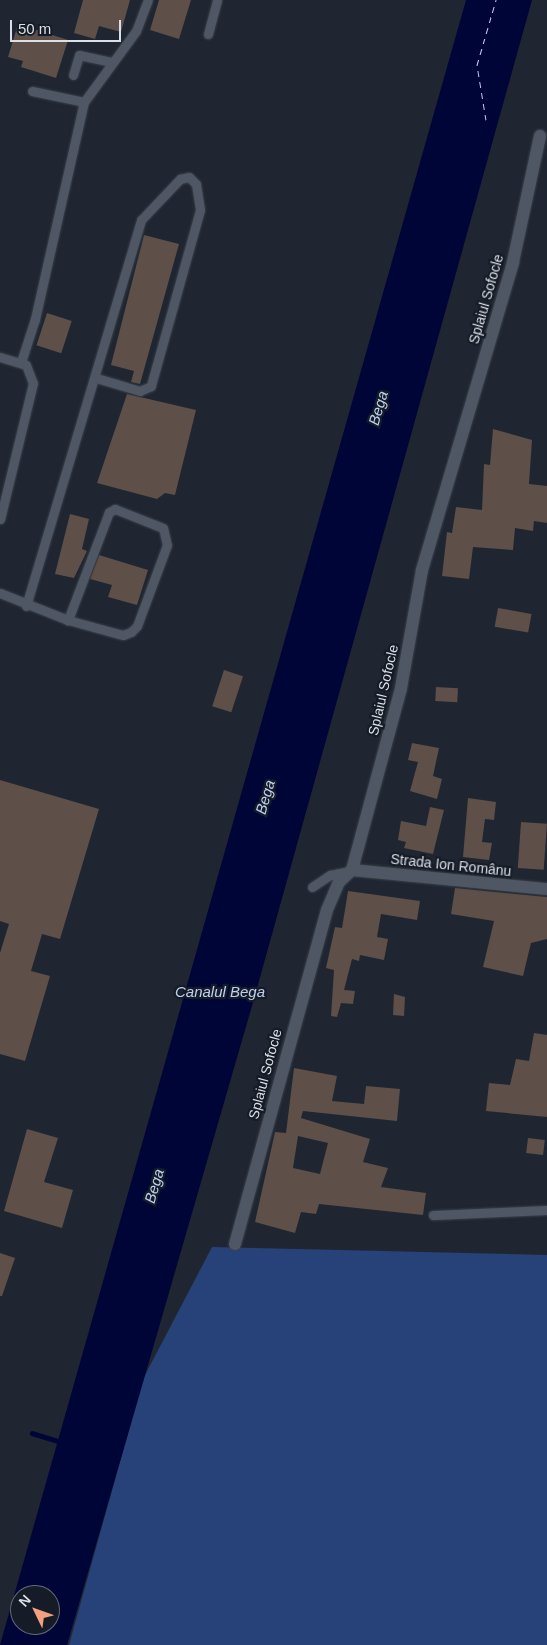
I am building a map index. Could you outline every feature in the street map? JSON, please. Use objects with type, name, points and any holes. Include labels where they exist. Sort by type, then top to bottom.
[{"type":"street","name":"Splaiul Sofocle","points":[[235,1244],[326,910],[339,882],[352,870],[401,688],[422,570],[513,262],[540,136]]},
{"type":"street","name":"Strada Ion Românu","points":[[352,870],[547,890]]},
{"type":"lane","points":[[21,362],[36,319],[84,102],[136,31],[148,0]]},
{"type":"lane","points":[[208,34],[217,0]]},
{"type":"lane","points":[[73,75],[76,59],[84,54],[112,62]]},
{"type":"lane","points":[[32,91],[84,102]]},
{"type":"lane","points":[[26,606],[96,378],[141,220],[180,179],[189,177],[196,184],[200,210],[151,386],[140,391],[96,378]]},
{"type":"lane","points":[[0,357],[21,362],[30,371],[33,383],[0,519]]},
{"type":"lane","points":[[0,593],[26,606],[68,620],[122,635],[137,626],[167,544],[163,528],[115,509],[109,512],[68,620]]},
{"type":"lane","points":[[312,887],[330,875],[352,870]]},
{"type":"lane","points":[[433,1215],[547,1210]]},
{"type":"shaded area","points":[[212,1247],[547,1255],[547,1645],[69,1645],[143,1379]]},
{"type":"water","name":"Canalul Bega","points":[[466,0],[532,0],[254,999],[67,1645],[0,1645],[10,1610],[10,1635],[60,1635],[60,1585],[17,1585]]},
{"type":"building","points":[[83,0],[130,0],[121,32],[99,26],[95,39],[74,33]]},
{"type":"building","points":[[159,0],[191,0],[179,39],[150,30]]},
{"type":"building","points":[[18,24],[68,40],[56,78],[21,67],[23,61],[8,57]]},
{"type":"building","points":[[144,235],[179,244],[140,384],[131,382],[134,371],[111,365]]},
{"type":"building","points":[[47,313],[72,321],[61,353],[36,345]]},
{"type":"building","points":[[127,394],[196,410],[175,495],[165,493],[157,499],[97,483]]},
{"type":"building","points":[[493,429],[532,440],[529,484],[547,486],[547,523],[534,521],[533,531],[515,528],[513,550],[473,547],[469,579],[442,576],[447,532],[452,533],[456,507],[482,510],[484,464],[490,465]]},
{"type":"building","points":[[70,514],[89,519],[82,549],[87,551],[74,578],[55,574]]},
{"type":"building","points":[[99,555],[148,570],[137,605],[108,597],[112,585],[90,579]]},
{"type":"building","points":[[498,608],[531,614],[528,633],[495,627]]},
{"type":"building","points":[[224,670],[243,676],[231,712],[212,706]]},
{"type":"building","points":[[436,687],[458,688],[457,702],[435,701]]},
{"type":"building","points":[[412,743],[439,748],[433,776],[442,779],[437,799],[410,791],[418,762],[408,760]]},
{"type":"building","points":[[0,780],[99,809],[60,939],[42,934],[31,971],[50,976],[25,1061],[0,1054],[0,953],[9,924],[0,921]]},
{"type":"building","points":[[468,798],[496,802],[494,820],[485,819],[482,842],[492,843],[489,860],[463,857]]},
{"type":"building","points":[[430,807],[444,810],[433,854],[404,848],[406,842],[398,840],[401,821],[426,826]]},
{"type":"building","points":[[521,822],[547,824],[544,870],[518,868]]},
{"type":"building","points":[[455,888],[547,897],[547,939],[531,943],[523,976],[483,967],[494,921],[451,914]]},
{"type":"building","points":[[348,891],[420,901],[417,920],[381,914],[377,937],[388,939],[384,960],[360,955],[359,961],[352,959],[344,990],[355,991],[353,1004],[341,1003],[337,1017],[331,1016],[334,970],[326,968],[335,927],[342,928]]},
{"type":"building","points":[[394,994],[405,997],[404,1016],[393,1015]]},
{"type":"building","points":[[534,1033],[547,1035],[547,1117],[486,1111],[489,1083],[510,1085],[516,1059],[529,1061]]},
{"type":"building","points":[[294,1068],[337,1076],[332,1101],[364,1104],[366,1086],[400,1089],[397,1121],[303,1111],[301,1118],[370,1139],[363,1162],[388,1168],[381,1187],[426,1193],[423,1215],[319,1204],[316,1214],[301,1212],[295,1233],[255,1222],[275,1132],[286,1133]],"holes":[[[298,1136],[328,1143],[320,1174],[293,1168]]]},
{"type":"building","points":[[27,1129],[58,1138],[44,1182],[73,1190],[62,1228],[4,1211]]},
{"type":"building","points":[[528,1138],[545,1140],[543,1155],[526,1153]]},
{"type":"building","points":[[0,1253],[15,1258],[2,1296],[0,1296]]},
{"type":"waterway","points":[[32,1433],[59,1441]]},
{"type":"ferry route","points":[[486,120],[477,65],[496,0]]},
{"type":"water label","name":"Bega","points":[[378,408]]},
{"type":"water label","name":"Bega","points":[[265,797]]},
{"type":"water label","name":"Bega","points":[[154,1186]]}]
